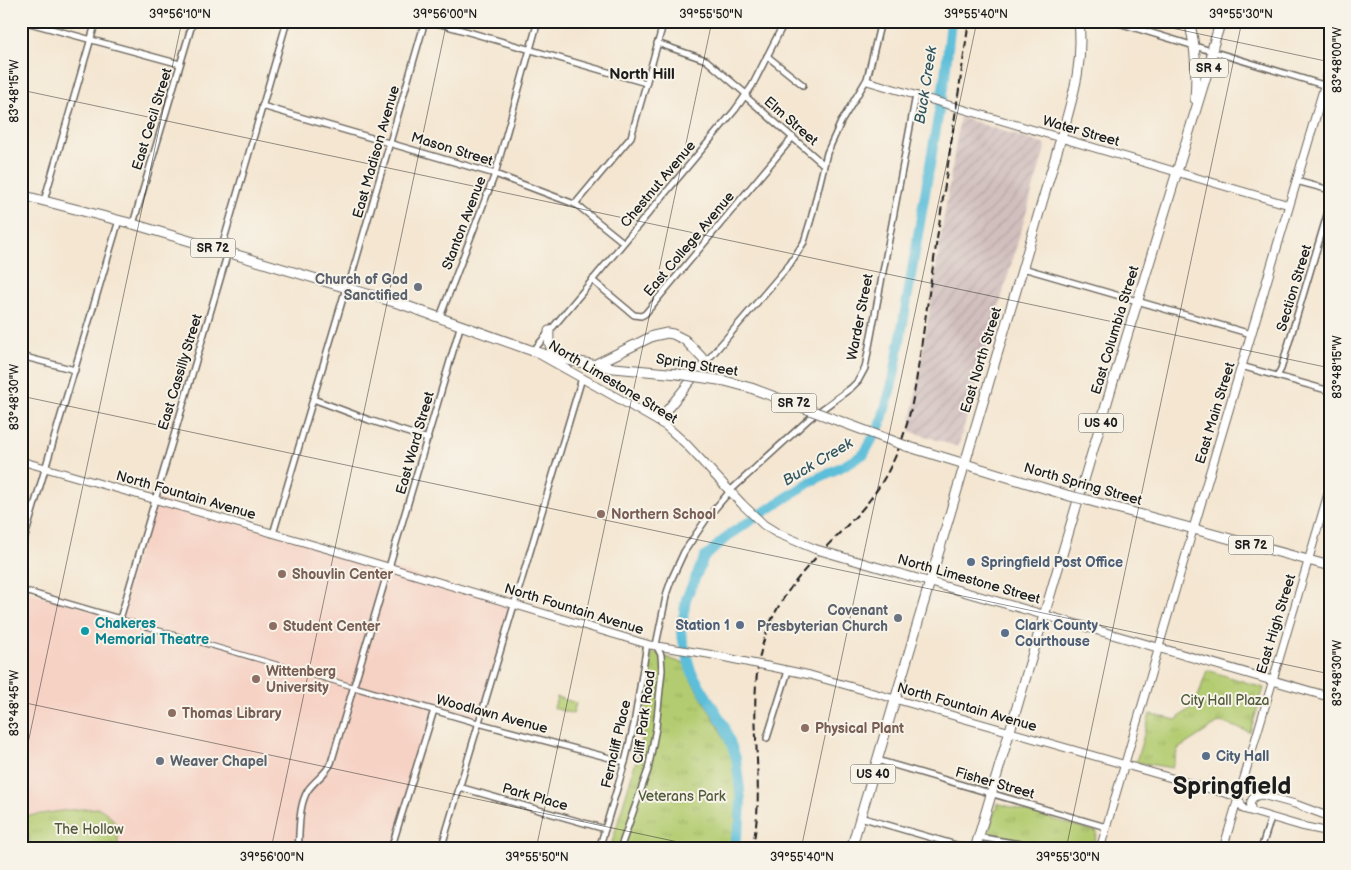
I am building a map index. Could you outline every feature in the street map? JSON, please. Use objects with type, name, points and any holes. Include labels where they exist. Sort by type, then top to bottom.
[{"type":"main road","name":"US 40","points":[[1189,21],[1195,46],[1196,86],[1194,115]]},
{"type":"main road","name":"East Columbia Street","points":[[1009,732],[1112,382],[1211,60],[1221,21]]},
{"type":"main road","name":"East North Street","points":[[895,700],[1078,79],[1081,51],[1079,22]]},
{"type":"main road","name":"East Main Street","points":[[1193,530],[1296,181],[1327,86],[1330,68]]},
{"type":"main road","name":"North Limestone Street","points":[[21,195],[119,220],[347,288],[440,317],[533,350],[666,426],[685,443],[764,525],[815,549],[1330,697]]},
{"type":"main road","points":[[549,331],[550,348],[554,354],[562,359]]},
{"type":"main road","points":[[593,366],[653,336],[667,333],[685,340],[706,362],[658,421]]},
{"type":"main road","name":"Spring Street","points":[[533,350],[593,366],[678,374],[725,381],[751,388],[906,446],[965,464]]},
{"type":"main road","name":"North Spring Street","points":[[965,464],[1070,496],[1193,530]]},
{"type":"main road","name":"SR 72","points":[[1193,530],[1330,566]]},
{"type":"main road","name":"US 40","points":[[851,849],[895,700]]},
{"type":"main road","name":"US 40","points":[[975,849],[1009,732]]},
{"type":"street","points":[[22,21],[180,64]]},
{"type":"street","points":[[44,201],[96,21]]},
{"type":"street","name":"East Cecil Street","points":[[133,224],[193,21]]},
{"type":"street","name":"East Cassilly Street","points":[[120,618],[287,21]]},
{"type":"street","name":"East Madison Avenue","points":[[273,534],[425,21]]},
{"type":"street","points":[[430,21],[646,83]]},
{"type":"street","name":"Stanton Avenue","points":[[440,317],[495,174],[538,21]]},
{"type":"street","points":[[575,204],[631,137],[664,21]]},
{"type":"street","name":"Chestnut Avenue","points":[[533,350],[746,95],[785,21]]},
{"type":"street","points":[[706,362],[790,264],[808,234],[823,164],[832,138],[866,81],[881,21]]},
{"type":"street","points":[[1112,21],[1327,86]]},
{"type":"street","name":"Elm Street","points":[[657,44],[706,60],[823,164]]},
{"type":"street","points":[[768,56],[802,85]]},
{"type":"street","name":"Water Street","points":[[866,81],[1289,205]]},
{"type":"street","name":"Warder Street","points":[[656,646],[667,592],[678,563],[707,518],[730,491],[810,418],[851,388],[858,381],[865,368],[919,96]]},
{"type":"street","name":"Mason Street","points":[[262,106],[495,174],[575,204],[623,242]]},
{"type":"street","name":"East College Avenue","points":[[592,280],[634,315],[642,316],[645,314],[793,137]]},
{"type":"street","points":[[1296,181],[1330,190]]},
{"type":"street","name":"Section Street","points":[[1277,376],[1281,369],[1330,205]]},
{"type":"street","points":[[21,550],[119,220]]},
{"type":"street","points":[[1023,268],[1251,334]]},
{"type":"street","name":"East Ward Street","points":[[298,849],[302,806],[313,784],[328,769],[331,763],[461,324]]},
{"type":"street","points":[[21,356],[74,370]]},
{"type":"street","points":[[1241,366],[1330,391]]},
{"type":"street","points":[[441,849],[582,378]]},
{"type":"street","points":[[313,400],[428,439]]},
{"type":"street","name":"North Fountain Avenue","points":[[21,461],[647,644],[708,654],[810,675],[1238,797]]},
{"type":"street","name":"East High Street","points":[[1223,849],[1330,487]]},
{"type":"street","name":"East Main Street","points":[[1100,849],[1193,530]]},
{"type":"street","points":[[21,590],[354,686]]},
{"type":"street","name":"Ferncliff Place","points":[[599,849],[625,762],[634,724],[647,644]]},
{"type":"street","name":"Cliff Park Road","points":[[620,849],[648,770],[653,750],[662,670],[661,655],[656,646]]},
{"type":"street","points":[[767,738],[788,671]]},
{"type":"street","name":"Woodlawn Avenue","points":[[354,686],[478,723],[625,762]]},
{"type":"street","points":[[391,849],[434,710]]},
{"type":"street","name":"Fisher Street","points":[[877,760],[1106,827]]},
{"type":"street","name":"Park Place","points":[[459,787],[605,829]]},
{"type":"street","points":[[1241,787],[1329,817],[1329,824],[1322,830]]},
{"type":"street","points":[[1252,811],[1250,802],[1252,798],[1262,795]]},
{"type":"street","points":[[1238,797],[1243,809],[1301,826],[1330,832]]},
{"type":"street","points":[[860,817],[970,849]]},
{"type":"street","points":[[1261,849],[1271,818]]},
{"type":"street","points":[[978,837],[1048,849]]},
{"type":"shaded area","points":[[960,117],[1046,145],[958,447],[910,431]]},
{"type":"shaded area","name":"Wittenberg University","points":[[154,499],[514,604],[478,723],[434,710],[391,849],[21,849],[21,590],[119,618]]},
{"type":"green space","name":"Veterans Park","points":[[652,652],[685,664],[691,680],[719,727],[732,757],[737,804],[735,826],[728,849],[610,849],[642,740]]},
{"type":"green space","name":"City Hall Plaza","points":[[1207,670],[1264,688],[1250,732],[1220,722],[1178,749],[1172,768],[1136,762],[1150,714],[1176,720],[1196,703]]},
{"type":"green space","points":[[557,697],[576,703],[573,714],[554,708]]},
{"type":"green space","points":[[997,803],[1097,832],[1093,849],[1073,849],[988,834]]},
{"type":"green space","name":"The Hollow","points":[[99,808],[110,816],[116,825],[118,849],[31,849],[28,832],[21,817],[68,810]]},
{"type":"waterway","name":"Buck Creek","points":[[733,849],[740,822],[741,799],[736,758],[724,725],[691,671],[681,633],[686,599],[704,558],[730,534],[812,481],[864,454],[881,423],[894,376],[945,76],[951,21]]},
{"type":"railway","points":[[752,849],[757,820],[758,791],[755,702],[757,673],[762,645],[773,617],[790,588],[870,500],[889,469],[903,436],[916,382],[969,21]]},
{"type":"place","name":"Church of God Sanctified","points":[[418,287]]},
{"type":"place","name":"Northern School","points":[[601,514]]},
{"type":"place","name":"Springfield Post Office","points":[[971,562]]},
{"type":"place","name":"Shouvlin Center","points":[[282,574]]},
{"type":"place","name":"Covenant Presbyterian Church","points":[[898,618]]},
{"type":"place","name":"Station 1","points":[[740,625]]},
{"type":"place","name":"Student Center","points":[[273,626]]},
{"type":"place","name":"Chakeres Memorial Theatre","points":[[85,631]]},
{"type":"place","name":"Clark County Courthouse","points":[[1005,633]]},
{"type":"place","name":"Wittenberg University","points":[[256,679]]},
{"type":"place","name":"Thomas Library","points":[[172,713]]},
{"type":"place","name":"Physical Plant","points":[[805,728]]},
{"type":"place","name":"City Hall","points":[[1206,756]]},
{"type":"place","name":"Weaver Chapel","points":[[160,761]]},
{"type":"district","name":"North Hill","points":[[642,74]]},
{"type":"district","name":"Springfield","points":[[1232,786]]}]
